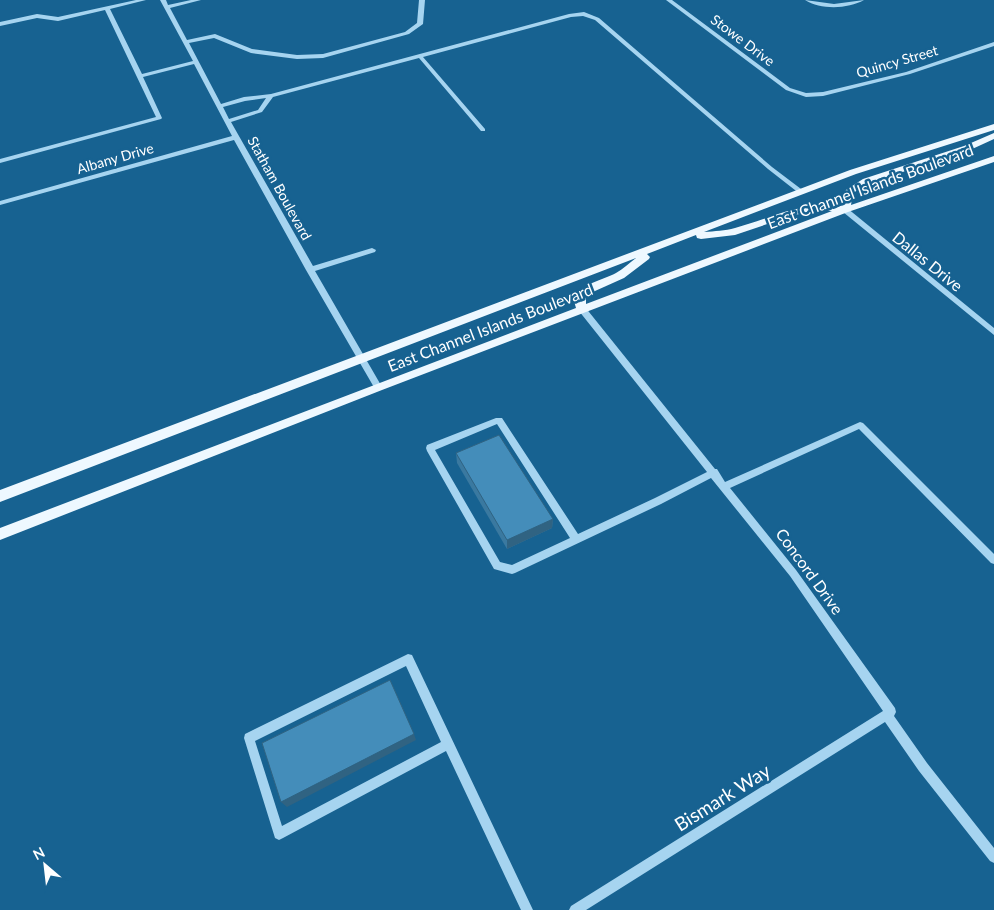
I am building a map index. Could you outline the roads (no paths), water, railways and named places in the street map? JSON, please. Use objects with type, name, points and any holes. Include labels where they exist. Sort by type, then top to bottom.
[{"type":"main road","name":"East Channel Islands Boulevard","points":[[0,496],[853,172],[994,127]]},
{"type":"main road","points":[[679,239],[738,231],[807,208],[828,206],[845,210],[848,192],[866,181],[967,148],[994,136]]},
{"type":"main road","name":"East Channel Islands Boulevard","points":[[0,534],[582,309],[845,210],[994,159]]},
{"type":"main road","points":[[582,309],[579,301],[581,295],[591,288],[620,275],[659,247]]},
{"type":"street","points":[[0,24],[37,16],[58,19],[143,0]]},
{"type":"street","name":"Statham Boulevard","points":[[163,0],[236,137],[378,387]]},
{"type":"street","points":[[167,7],[198,0]]},
{"type":"street","points":[[186,42],[215,36],[251,51],[297,57],[323,56],[408,33],[420,24],[422,0]]},
{"type":"street","name":"Stowe Drive","points":[[669,0],[788,89],[806,95]]},
{"type":"street","points":[[808,0],[821,6],[841,6],[862,0]]},
{"type":"street","points":[[0,161],[159,118],[107,9]]},
{"type":"street","points":[[221,106],[254,97],[272,96],[571,15],[584,14],[596,19],[770,168],[802,192]]},
{"type":"street","name":"Quincy Street","points":[[806,95],[822,94],[908,72],[994,44]]},
{"type":"street","points":[[420,56],[483,130]]},
{"type":"street","points":[[140,76],[196,62]]},
{"type":"street","points":[[228,121],[260,111],[272,96]]},
{"type":"street","name":"Albany Drive","points":[[0,203],[236,137]]},
{"type":"street","name":"Dallas Drive","points":[[845,210],[994,332]]},
{"type":"street","points":[[310,270],[372,250]]},
{"type":"street","name":"Concord Drive","points":[[582,309],[793,573],[891,712],[887,715],[923,767],[994,857]]},
{"type":"street","points":[[576,540],[498,420],[430,448],[497,566],[512,570],[658,502],[714,472]]},
{"type":"street","points":[[724,486],[860,425],[994,560]]},
{"type":"street","points":[[448,744],[279,834],[249,738],[408,659],[527,910]]},
{"type":"street","name":"Bismark Way","points":[[575,910],[887,715]]}]
